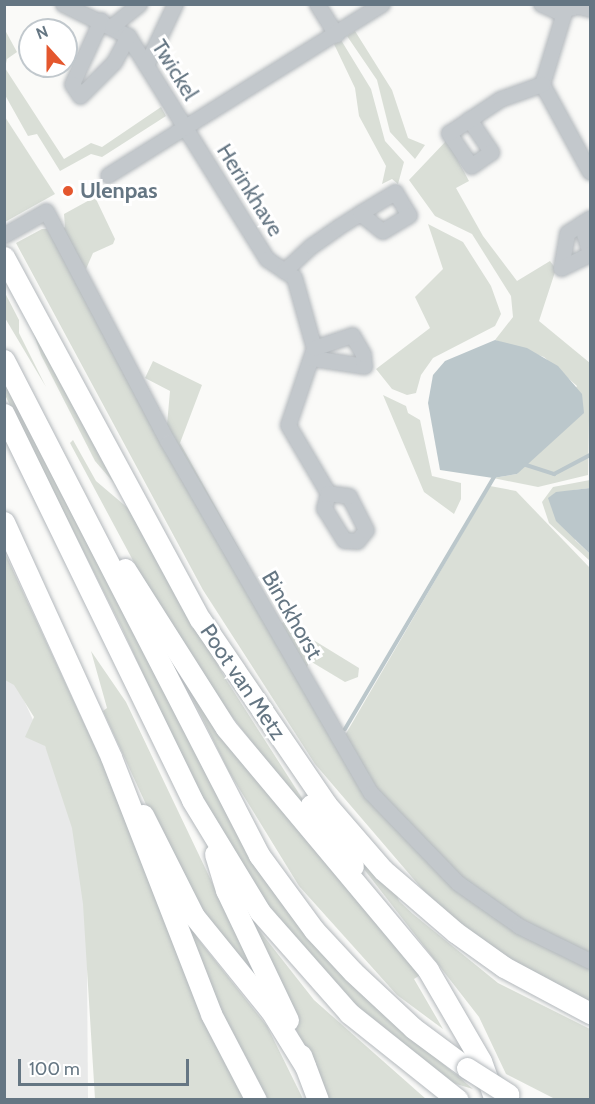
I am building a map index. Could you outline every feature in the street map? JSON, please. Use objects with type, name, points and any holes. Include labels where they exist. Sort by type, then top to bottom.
[{"type":"highway","name":"Poot van Metz","points":[[4,257],[161,550],[231,669],[326,804],[383,870],[504,967],[591,1013]]},
{"type":"highway","points":[[4,360],[259,855],[314,930],[353,972],[404,1020],[507,1098]]},
{"type":"highway","points":[[4,414],[205,824],[260,912],[326,989],[395,1054],[458,1100]]},
{"type":"highway","points":[[73,494],[100,527],[226,728],[330,857],[374,902]]},
{"type":"highway","points":[[4,522],[111,757],[194,916],[271,1011],[305,1066]]},
{"type":"highway","points":[[231,669],[296,782],[374,902],[446,998],[481,1061],[507,1098]]},
{"type":"highway","points":[[111,757],[211,1014],[256,1100]]},
{"type":"highway","points":[[205,824],[226,890],[291,1026],[318,1100]]},
{"type":"street","name":"Twickel","points":[[63,4],[107,23],[128,36],[185,128]]},
{"type":"street","points":[[107,23],[140,4]]},
{"type":"street","points":[[146,65],[175,4]]},
{"type":"street","points":[[317,4],[336,35]]},
{"type":"street","points":[[108,175],[336,35],[382,4]]},
{"type":"street","points":[[541,4],[591,9]]},
{"type":"street","points":[[469,119],[500,99],[542,84],[571,7]]},
{"type":"street","name":"Twickel","points":[[107,23],[72,84],[80,96],[114,62],[128,36]]},
{"type":"street","points":[[542,84],[591,172]]},
{"type":"street","name":"Herinkhave","points":[[185,128],[267,259],[284,271],[298,287],[313,353],[288,425],[328,493]]},
{"type":"street","name":"Binckhorst","points":[[4,235],[46,211],[174,453],[371,793],[458,883],[519,926],[591,961]]},
{"type":"street","name":"Herinkhave","points":[[284,271],[311,246],[360,213]]},
{"type":"street","points":[[586,221],[591,254],[561,268],[567,233],[586,221]]},
{"type":"shaded area","points":[[5,30],[17,52],[7,59],[5,68]]},
{"type":"shaded area","points":[[355,31],[392,90],[408,138],[425,145],[415,159],[390,132],[377,80],[347,36]]},
{"type":"shaded area","points":[[341,40],[371,89],[385,141],[404,162],[398,184],[392,179],[382,184],[386,166],[359,116],[355,88],[334,44]]},
{"type":"shaded area","points":[[5,68],[64,159],[91,143],[102,147],[161,107],[166,116],[102,157],[91,154],[60,171],[37,134],[28,136],[5,95]]},
{"type":"shaded area","points":[[5,117],[55,194],[4,222]]},
{"type":"shaded area","points":[[447,140],[469,181],[456,188],[483,236],[517,281],[550,261],[556,269],[539,321],[590,363],[588,475],[538,487],[493,478],[517,474],[577,386],[544,357],[495,340],[513,317],[511,296],[472,234],[435,216],[409,180]]},
{"type":"shaded area","points":[[95,197],[115,239],[113,244],[93,253],[86,269],[60,230],[65,227],[64,214]]},
{"type":"shaded area","points":[[428,224],[463,242],[491,286],[501,314],[495,326],[433,358],[421,375],[416,393],[407,395],[392,389],[376,369],[430,328],[415,297],[443,269]]},
{"type":"shaded area","points":[[42,229],[47,229],[405,838],[590,966],[590,1004],[545,983],[441,911],[315,764],[203,590],[16,243]]},
{"type":"shaded area","points":[[4,291],[19,320],[19,333],[46,387],[5,318]]},
{"type":"shaded area","points":[[27,315],[114,483],[95,461],[41,355]]},
{"type":"shaded area","points":[[495,340],[527,348],[558,366],[582,394],[584,413],[517,474],[493,478],[440,470],[428,403],[433,375],[445,361]]},
{"type":"shaded area","points":[[153,361],[202,385],[180,443],[248,565],[244,569],[167,425],[170,391],[145,378]]},
{"type":"shaded area","points":[[4,377],[213,788],[404,1031],[473,1089],[436,1078],[387,1039],[261,900],[204,807],[121,626],[5,395]]},
{"type":"shaded area","points":[[383,395],[406,406],[408,413],[420,420],[432,476],[461,483],[461,499],[454,514],[424,492]]},
{"type":"shaded area","points":[[73,440],[96,481],[129,509],[227,681],[332,845],[212,691],[137,568],[70,443]]},
{"type":"shaded area","points":[[590,480],[590,488],[574,490],[575,540],[590,554],[590,561],[549,523],[542,502],[553,487]]},
{"type":"shaded area","points":[[490,486],[516,491],[590,568],[590,956],[523,923],[462,879],[376,789],[344,737]]},
{"type":"shaded area","points":[[590,488],[590,554],[556,521],[548,498],[556,492]]},
{"type":"shaded area","points":[[4,551],[102,762],[204,1018],[244,1099],[95,1099],[83,904],[72,828],[45,746],[25,737],[34,717],[14,685],[5,680]]},
{"type":"shaded area","points":[[284,622],[359,668],[358,677],[345,682],[310,661],[306,669],[280,624]]},
{"type":"shaded area","points":[[91,651],[126,702],[261,985],[184,887],[103,711],[107,708]]},
{"type":"shaded area","points":[[4,657],[86,835],[88,1099],[5,1099]]},
{"type":"shaded area","points":[[178,669],[420,975],[414,979],[443,1029],[397,995],[299,886],[229,772]]},
{"type":"shaded area","points":[[346,846],[395,890],[399,901],[413,914],[498,983],[590,1029],[590,1099],[555,1099],[506,1074],[479,1017]]},
{"type":"shaded area","points":[[171,892],[198,939],[267,1026],[303,1099],[266,1099],[234,1049]]},
{"type":"shaded area","points":[[237,902],[314,1000],[426,1099],[328,1099]]},
{"type":"waterway","points":[[523,464],[554,474],[590,455]]},
{"type":"waterway","points":[[345,729],[496,474]]},
{"type":"place","name":"Ulenpas","points":[[68,191]]}]
